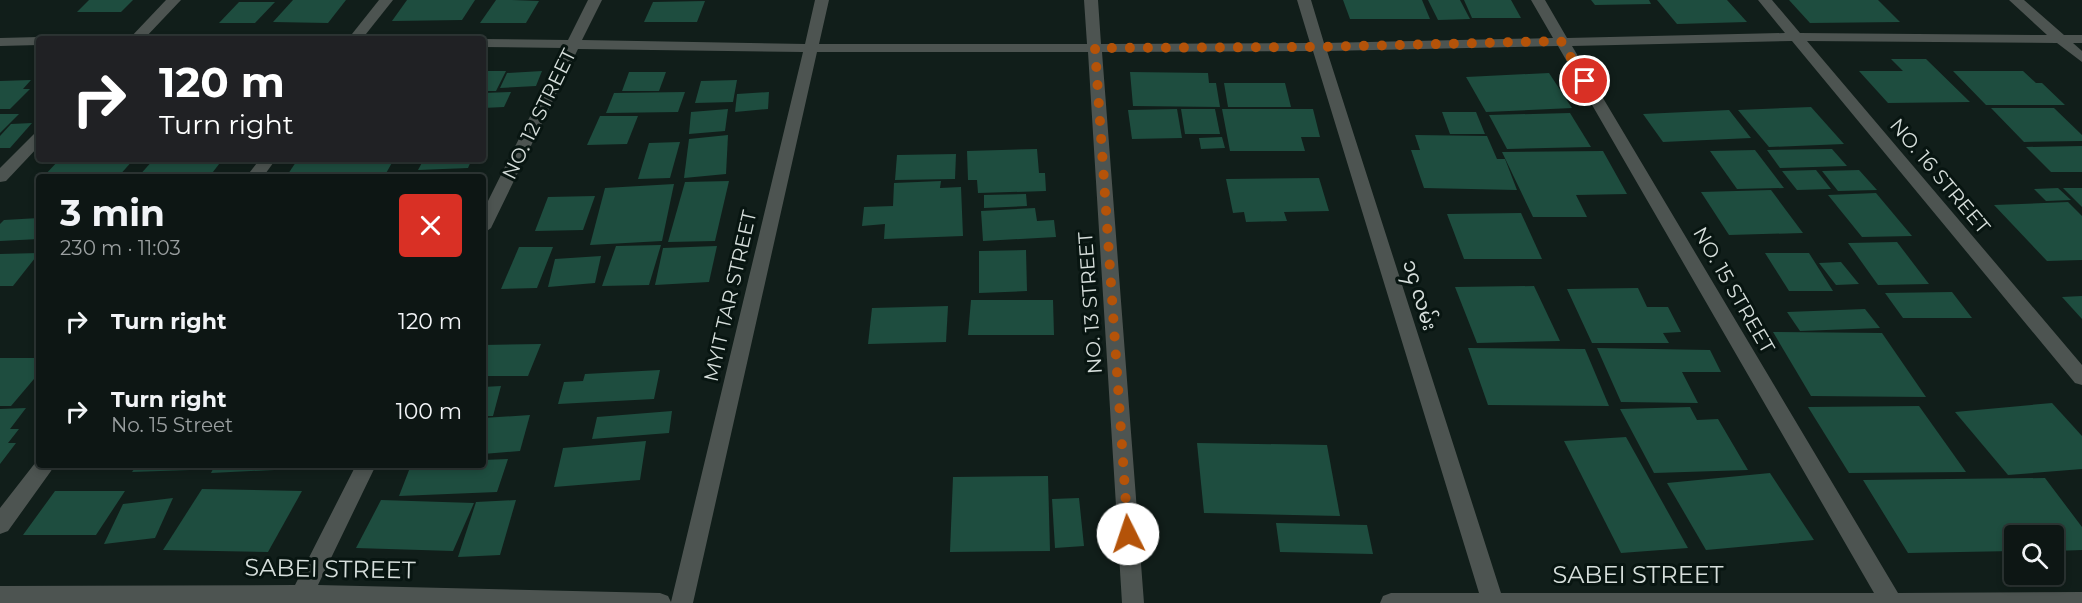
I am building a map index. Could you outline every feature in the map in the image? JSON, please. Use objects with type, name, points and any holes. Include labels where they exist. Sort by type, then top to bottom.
[{"type":"street","points":[[139,36],[174,0]]},
{"type":"street","points":[[357,36],[386,0]]},
{"type":"street","name":"NO. 12 STREET","points":[[486,222],[595,0]]},
{"type":"street","name":"MYIT TAR STREET","points":[[681,603],[822,0]]},
{"type":"street","name":"NO. 13 STREET","points":[[1091,0],[1133,603]]},
{"type":"street","name":"၁၄ လမ်း","points":[[1304,0],[1492,602]]},
{"type":"street","name":"NO. 15 STREET","points":[[1538,0],[1892,603]]},
{"type":"street","name":"NO. 16 STREET","points":[[1766,0],[2082,378]]},
{"type":"street","points":[[2016,0],[2082,58]]},
{"type":"street","points":[[486,43],[811,48],[1095,48],[1318,47],[1797,38],[2082,39]]},
{"type":"street","points":[[0,42],[36,41]]},
{"type":"street","points":[[0,177],[36,140]]},
{"type":"street","points":[[256,174],[266,162]]},
{"type":"street","points":[[0,525],[42,468]]},
{"type":"street","points":[[300,599],[365,468]]},
{"type":"street","name":"SABEI STREET","points":[[0,596],[660,603]]},
{"type":"street","points":[[1897,603],[2082,602]]},
{"type":"street","name":"SABEI STREET","points":[[1391,603],[1884,603]]},
{"type":"building","points":[[89,0],[133,0],[121,12],[77,12]]},
{"type":"building","points":[[293,0],[346,0],[328,23],[273,22]]},
{"type":"building","points":[[407,0],[475,0],[462,20],[392,21]]},
{"type":"building","points":[[496,0],[539,1],[526,23],[480,23]]},
{"type":"building","points":[[1343,0],[1422,0],[1430,19],[1350,19]]},
{"type":"building","points":[[1428,0],[1460,0],[1470,19],[1438,20]]},
{"type":"building","points":[[1464,0],[1511,0],[1521,18],[1472,18]]},
{"type":"building","points":[[1591,0],[1649,0],[1651,4],[1595,5]]},
{"type":"building","points":[[1657,0],[1727,0],[1747,22],[1677,24]]},
{"type":"building","points":[[1789,0],[1878,0],[1900,22],[1810,23]]},
{"type":"building","points":[[705,1],[697,22],[644,22],[653,2]]},
{"type":"building","points":[[239,2],[275,2],[255,23],[219,23]]},
{"type":"building","points":[[1891,59],[1926,59],[1970,102],[1888,103],[1859,71],[1903,71]]},
{"type":"building","points":[[486,71],[506,71],[496,91],[486,91]]},
{"type":"building","points":[[542,71],[536,86],[500,88],[507,73]]},
{"type":"building","points":[[1953,71],[2023,71],[2036,83],[2042,83],[2065,105],[1986,105]]},
{"type":"building","points":[[629,72],[666,72],[659,91],[622,91]]},
{"type":"building","points":[[1130,72],[1208,73],[1209,83],[1216,83],[1220,107],[1133,106]]},
{"type":"building","points":[[1549,73],[1572,108],[1486,112],[1466,77]]},
{"type":"building","points":[[31,80],[23,89],[30,89],[10,109],[0,109],[0,81]]},
{"type":"building","points":[[737,80],[733,102],[695,103],[701,81]]},
{"type":"building","points":[[1224,83],[1285,83],[1291,107],[1228,107]]},
{"type":"building","points":[[511,92],[504,107],[486,108],[486,93]]},
{"type":"building","points":[[685,92],[678,112],[606,113],[614,93]]},
{"type":"building","points":[[769,92],[768,109],[735,112],[737,94]]},
{"type":"building","points":[[1811,107],[1844,144],[1769,147],[1738,110]]},
{"type":"building","points":[[1991,108],[2054,108],[2082,135],[2082,141],[2024,142]]},
{"type":"building","points":[[728,109],[725,131],[689,134],[691,112]]},
{"type":"building","points":[[1177,109],[1182,138],[1132,139],[1128,110]]},
{"type":"building","points":[[1181,109],[1215,109],[1220,134],[1185,134]]},
{"type":"building","points":[[1222,109],[1313,109],[1320,137],[1301,137],[1305,151],[1230,151]]},
{"type":"building","points":[[1729,110],[1751,138],[1663,142],[1643,114]]},
{"type":"building","points":[[1442,112],[1476,112],[1485,134],[1450,134]]},
{"type":"building","points":[[1570,113],[1591,147],[1507,149],[1489,115]]},
{"type":"building","points":[[0,114],[19,114],[0,133]]},
{"type":"building","points":[[600,116],[638,116],[627,144],[587,145]]},
{"type":"building","points":[[32,123],[10,148],[0,148],[0,136],[11,124]]},
{"type":"building","points":[[728,135],[726,174],[684,178],[689,139]]},
{"type":"building","points":[[1415,135],[1487,136],[1497,159],[1505,159],[1517,190],[1424,188],[1411,150],[1420,150]]},
{"type":"building","points":[[1222,137],[1225,148],[1201,149],[1199,138]]},
{"type":"building","points":[[680,142],[670,178],[638,179],[649,143]]},
{"type":"building","points":[[2082,146],[2082,172],[2051,172],[2026,147]]},
{"type":"building","points":[[1037,149],[1039,173],[1045,173],[1046,191],[978,193],[977,180],[968,180],[967,151]]},
{"type":"building","points":[[1832,149],[1847,166],[1780,168],[1767,150]]},
{"type":"building","points":[[1755,150],[1784,188],[1737,189],[1710,151]]},
{"type":"building","points":[[1603,151],[1627,194],[1576,195],[1587,217],[1533,217],[1502,152]]},
{"type":"building","points":[[956,154],[955,179],[895,180],[897,155]]},
{"type":"building","points":[[57,162],[131,162],[121,174],[46,174]]},
{"type":"building","points":[[151,162],[221,162],[211,174],[141,174]]},
{"type":"building","points":[[296,162],[392,162],[386,174],[288,174]]},
{"type":"building","points":[[422,162],[471,162],[468,168],[418,170]]},
{"type":"building","points":[[1816,170],[1831,189],[1797,190],[1782,171]]},
{"type":"building","points":[[1859,170],[1877,190],[1838,191],[1822,171]]},
{"type":"building","points":[[1319,178],[1329,211],[1284,212],[1287,221],[1246,222],[1244,212],[1233,213],[1226,179]]},
{"type":"building","points":[[729,181],[715,241],[668,242],[685,182]]},
{"type":"building","points":[[941,181],[940,188],[961,187],[963,236],[884,239],[885,224],[862,226],[864,207],[893,206],[894,183]]},
{"type":"building","points":[[674,184],[662,241],[590,245],[605,188]]},
{"type":"building","points":[[2058,188],[2071,200],[2046,201],[2034,189]]},
{"type":"building","points":[[2063,188],[2082,188],[2082,207]]},
{"type":"building","points":[[1771,190],[1803,233],[1729,235],[1701,192]]},
{"type":"building","points":[[1876,193],[1912,236],[1862,237],[1828,195]]},
{"type":"building","points":[[1026,194],[1027,206],[984,208],[984,195]]},
{"type":"building","points":[[595,196],[583,230],[535,231],[548,197]]},
{"type":"building","points":[[2068,202],[2082,216],[2082,260],[2047,261],[1994,205]]},
{"type":"building","points":[[1035,208],[1037,221],[1054,220],[1056,237],[983,241],[981,211]]},
{"type":"building","points":[[1521,213],[1542,259],[1464,259],[1447,214]]},
{"type":"building","points":[[36,218],[36,239],[0,241],[0,224],[4,220]]},
{"type":"building","points":[[1897,242],[1929,284],[1878,285],[1848,243]]},
{"type":"building","points":[[661,245],[649,285],[602,286],[616,246]]},
{"type":"building","points":[[717,246],[709,282],[655,285],[663,248]]},
{"type":"building","points":[[519,247],[553,247],[537,288],[501,289]]},
{"type":"building","points":[[1026,250],[1027,291],[979,293],[979,251]]},
{"type":"building","points":[[36,253],[36,257],[13,286],[0,286],[0,254]]},
{"type":"building","points":[[1765,253],[1809,253],[1833,291],[1789,291]]},
{"type":"building","points":[[601,256],[595,283],[548,287],[555,259]]},
{"type":"building","points":[[1841,262],[1859,284],[1836,285],[1819,263]]},
{"type":"building","points":[[1534,286],[1560,341],[1477,343],[1455,287]]},
{"type":"building","points":[[1638,288],[1647,307],[1668,307],[1681,332],[1663,333],[1669,343],[1592,343],[1567,289]]},
{"type":"building","points":[[1952,292],[1972,318],[1903,318],[1885,293]]},
{"type":"building","points":[[2082,296],[2082,319],[2062,297]]},
{"type":"building","points":[[971,300],[1053,300],[1054,335],[968,335]]},
{"type":"building","points":[[948,306],[946,342],[868,344],[872,308]]},
{"type":"building","points":[[1865,309],[1880,328],[1800,331],[1787,312]]},
{"type":"building","points":[[1773,332],[1882,333],[1926,397],[1811,396]]},
{"type":"building","points":[[541,344],[528,376],[486,376],[486,345]]},
{"type":"building","points":[[1468,348],[1585,349],[1609,406],[1488,405]]},
{"type":"building","points":[[1597,348],[1710,350],[1721,372],[1682,372],[1698,403],[1621,402]]},
{"type":"building","points":[[0,358],[36,358],[36,377],[11,406],[0,406]]},
{"type":"building","points":[[660,370],[654,399],[558,404],[564,382],[583,381],[585,374]]},
{"type":"building","points":[[501,386],[493,416],[486,416],[486,387]]},
{"type":"building","points":[[2052,403],[2082,436],[2082,469],[2008,475],[1955,412]]},
{"type":"building","points":[[1919,406],[1966,472],[1849,473],[1808,407]]},
{"type":"building","points":[[1690,407],[1697,420],[1718,419],[1748,470],[1654,473],[1620,409]]},
{"type":"building","points":[[26,408],[10,429],[19,429],[8,443],[16,443],[0,464],[0,409]]},
{"type":"building","points":[[672,411],[669,433],[592,439],[597,417]]},
{"type":"building","points":[[530,415],[520,451],[486,454],[486,418]]},
{"type":"building","points":[[1626,437],[1688,548],[1621,553],[1564,441]]},
{"type":"building","points":[[646,441],[640,480],[554,487],[563,448]]},
{"type":"building","points":[[1197,443],[1327,445],[1340,516],[1204,513]]},
{"type":"building","points":[[508,459],[497,492],[399,496],[410,468],[486,468],[486,460]]},
{"type":"building","points":[[135,468],[191,468],[190,470],[132,472]]},
{"type":"building","points":[[214,468],[315,468],[211,473]]},
{"type":"building","points":[[1770,473],[1814,540],[1706,550],[1667,483]]},
{"type":"building","points":[[1048,476],[1050,551],[950,552],[953,477]]},
{"type":"building","points":[[2045,478],[2082,527],[2082,550],[2064,551],[2064,525],[2004,525],[2004,551],[1908,553],[1863,480]]},
{"type":"building","points":[[202,489],[302,491],[268,552],[163,550]]},
{"type":"building","points":[[55,491],[125,491],[96,535],[23,535]]},
{"type":"building","points":[[173,498],[155,538],[104,544],[123,504]]},
{"type":"building","points":[[1079,498],[1084,546],[1055,548],[1052,499]]},
{"type":"building","points":[[381,500],[474,503],[453,551],[356,548]]},
{"type":"building","points":[[516,500],[500,555],[458,557],[476,502]]},
{"type":"building","points":[[1276,523],[1367,525],[1373,554],[1280,552]]},
{"type":"route","points":[[1128,534],[1095,48],[1318,47],[1561,41],[1585,81]]}]
